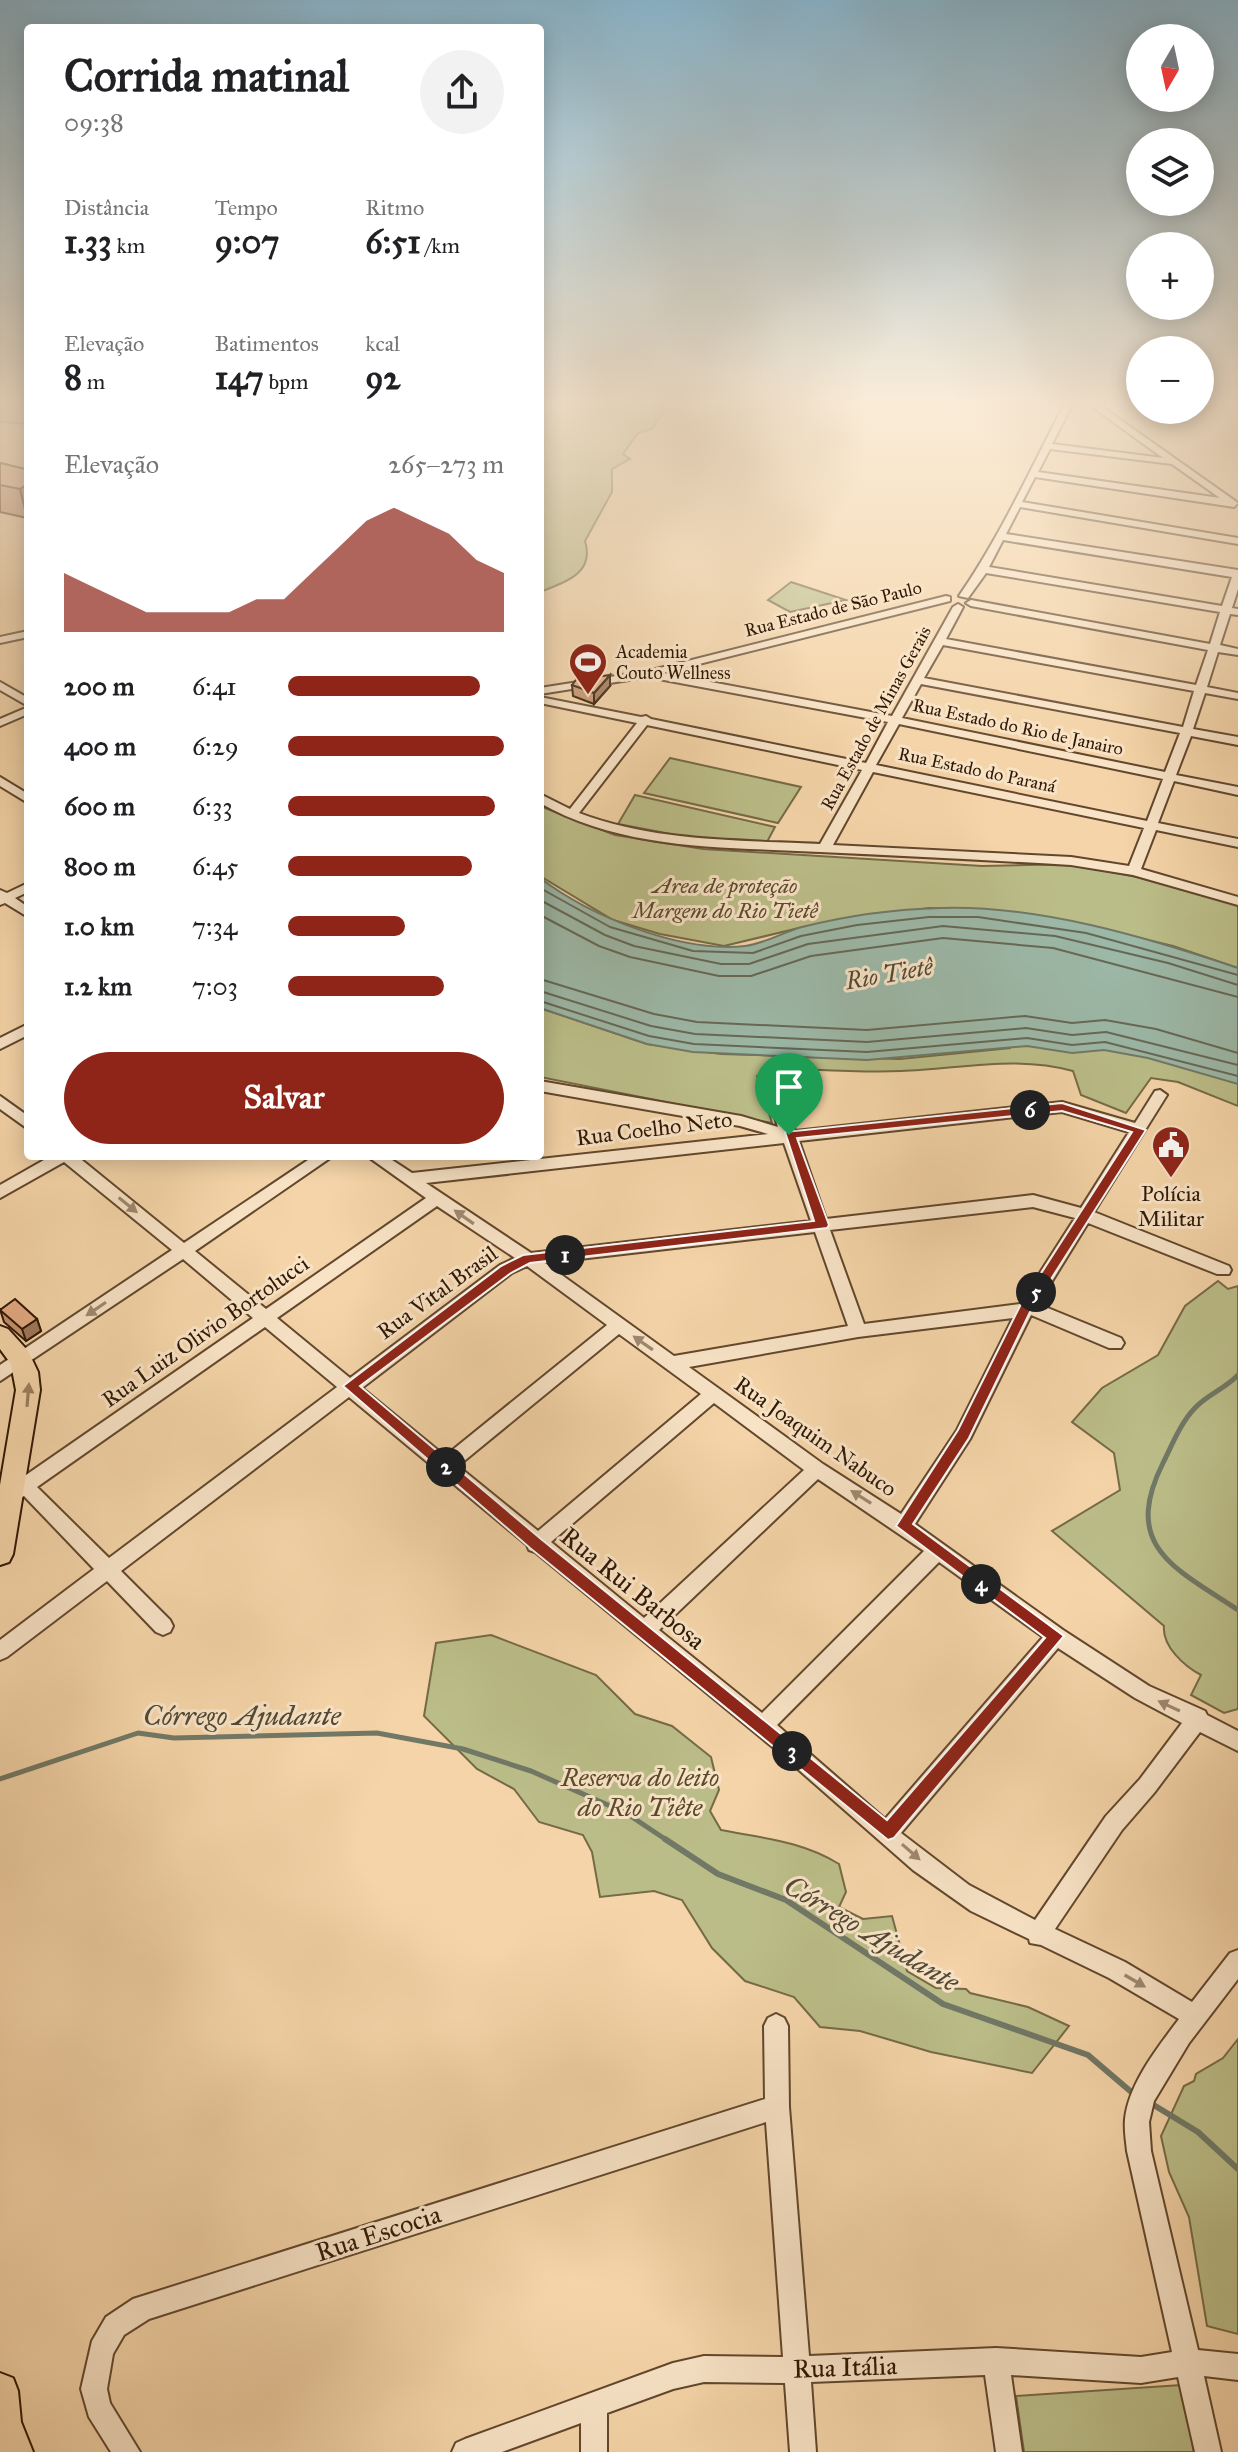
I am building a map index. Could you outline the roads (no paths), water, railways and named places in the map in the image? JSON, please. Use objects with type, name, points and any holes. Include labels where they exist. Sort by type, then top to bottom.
[{"type":"main road","points":[[0,1335],[23,1358],[29,1378],[28,1401],[0,1554]]},
{"type":"main road","points":[[0,2391],[3,2422],[15,2452]]},
{"type":"street","name":"Rua Estado de Minas Gerais","points":[[825,847],[983,569],[1009,516]]},
{"type":"street","points":[[1091,516],[1238,541]]},
{"type":"street","points":[[999,536],[1238,574],[1232,611],[1212,648],[1187,731],[1134,871]]},
{"type":"street","points":[[983,569],[1232,611]]},
{"type":"street","name":"Rua Estado de São Paulo","points":[[544,690],[648,674],[946,599],[964,602]]},
{"type":"street","points":[[964,602],[1238,652]]},
{"type":"street","points":[[0,640],[24,635]]},
{"type":"street","points":[[940,641],[1238,696]]},
{"type":"street","name":"Rua Estado do Rio de Janairo","points":[[648,674],[896,720],[1238,791]]},
{"type":"street","points":[[918,680],[1238,741]]},
{"type":"street","points":[[0,685],[24,700]]},
{"type":"street","points":[[561,688],[567,704]]},
{"type":"street","name":"Rua Estado do Paraná","points":[[544,701],[646,719],[1238,843]]},
{"type":"street","points":[[0,723],[24,712]]},
{"type":"street","points":[[572,814],[646,719]]},
{"type":"street","points":[[0,781],[24,796]]},
{"type":"street","points":[[544,800],[572,814],[636,834],[673,840],[1046,859],[1134,871],[1238,901]]},
{"type":"street","points":[[2,897],[24,889]]},
{"type":"street","points":[[2,897],[24,911]]},
{"type":"street","points":[[0,1044],[24,1031]]},
{"type":"street","points":[[544,1087],[741,1121],[789,1135]]},
{"type":"street","points":[[904,1526],[964,1434],[1026,1308],[1160,1095]]},
{"type":"street","points":[[775,1096],[858,1331]]},
{"type":"street","points":[[0,1101],[24,1121]]},
{"type":"street","name":"Rua Coelho Neto","points":[[410,1179],[1062,1107],[1140,1130]]},
{"type":"street","points":[[0,1192],[58,1160]]},
{"type":"street","name":"Rua Rui Barbosa","points":[[70,1160],[267,1317],[536,1544],[763,1726],[943,1879],[1038,1935],[1091,1956],[1196,2017]]},
{"type":"street","points":[[0,1374],[319,1160]]},
{"type":"street","name":"Rua Joaquim Nabuco","points":[[381,1160],[528,1259],[817,1469],[904,1526],[1056,1636],[1142,1692],[1238,1741]]},
{"type":"street","name":"Rua Luiz Olivio Bortolucci","points":[[11,1496],[437,1198]]},
{"type":"street","name":"Rua Vital Brasil","points":[[0,1651],[506,1269],[528,1259],[1033,1201],[1085,1215],[1223,1270]]},
{"type":"street","points":[[671,1363],[858,1331],[1026,1308],[1115,1343]]},
{"type":"street","points":[[445,1466],[618,1326]]},
{"type":"street","points":[[536,1544],[713,1394]]},
{"type":"street","points":[[644,1631],[817,1469]]},
{"type":"street","points":[[11,1496],[108,1571],[163,1626]]},
{"type":"street","points":[[763,1726],[936,1552]]},
{"type":"street","points":[[888,1832],[1056,1636]]},
{"type":"street","points":[[1038,1935],[1114,1823],[1147,1786],[1198,1718]]},
{"type":"street","points":[[1208,2452],[1190,2362],[1139,2151],[1138,2111],[1159,2071],[1238,1961]]},
{"type":"street","points":[[776,2026],[777,2107],[803,2452]]},
{"type":"street","name":"Rua Escocia","points":[[127,2452],[98,2408],[94,2389],[101,2350],[115,2326],[142,2308],[777,2107]]},
{"type":"street","points":[[996,2361],[1009,2452]]},
{"type":"street","name":"Rua Itália","points":[[465,2452],[594,2403],[704,2369],[797,2370],[996,2361],[1141,2370],[1190,2362],[1238,2367]]},
{"type":"street","points":[[594,2403],[594,2452]]},
{"type":"water","name":"Rio Tietê","points":[[544,881],[610,918],[665,938],[693,944],[745,946],[802,927],[853,916],[906,910],[978,908],[1092,925],[1238,968],[1238,1084],[1148,1058],[1104,1050],[1072,1053],[1027,1046],[867,1060],[693,1052],[647,1044],[544,1009]]},
{"type":"waterway","name":"Córrego Ajudante","points":[[1238,1375],[1199,1404],[1185,1421],[1163,1463],[1152,1492],[1148,1516],[1152,1535],[1161,1552],[1194,1581],[1238,1610]]},
{"type":"waterway","name":"Córrego Ajudante","points":[[0,1779],[138,1733],[174,1738],[377,1733],[463,1749],[531,1771],[626,1813],[665,1839]]},
{"type":"waterway","name":"Córrego Ajudante","points":[[665,1839],[718,1874],[786,1900],[943,2004],[1088,2055],[1136,2096]]},
{"type":"waterway","name":"Córrego Ajudante","points":[[1152,2104],[1198,2132],[1238,2169]]},
{"type":"place","name":"Academia Couto Wellness","points":[[588,696]]},
{"type":"place","name":"Polícia Militar","points":[[1171,1179]]},
{"type":"park label","name":"Area de proteção Margem do Rio Tietê","points":[[725,898]]},
{"type":"park label","name":"Reserva do leito do Rio Tiête","points":[[640,1792]]}]
